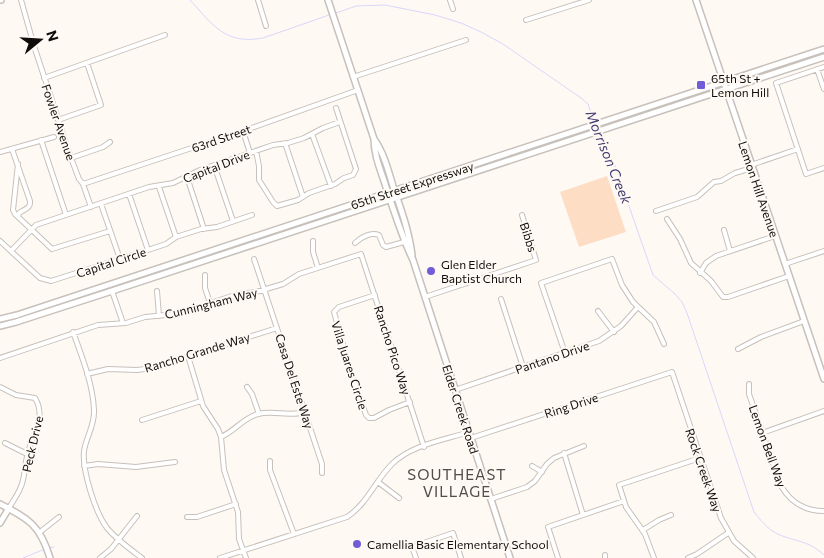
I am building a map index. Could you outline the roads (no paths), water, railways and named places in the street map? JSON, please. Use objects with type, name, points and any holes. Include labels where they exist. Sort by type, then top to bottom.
[{"type":"main road","name":"Elder Creek Road","points":[[328,0],[374,139],[380,148],[395,191],[410,240],[413,260]]},
{"type":"main road","name":"Lemon Hill Avenue","points":[[696,0],[725,90],[824,375]]},
{"type":"main road","name":"65th Street Expressway","points":[[0,319],[824,50]]},
{"type":"main road","name":"65th Street Expressway","points":[[0,326],[112,292],[824,58]]},
{"type":"main road","name":"Elder Creek Road","points":[[374,139],[374,151],[404,242],[413,260],[510,558]]},
{"type":"main road","points":[[0,504],[28,520],[40,532],[50,558]]},
{"type":"main road","name":"Peck Drive","points":[[0,522],[9,508]]},
{"type":"street","name":"Fowler Avenue","points":[[21,0],[58,120],[78,179],[83,184]]},
{"type":"street","points":[[258,0],[266,26]]},
{"type":"street","points":[[450,0],[453,9]]},
{"type":"street","points":[[526,20],[589,0]]},
{"type":"street","points":[[44,78],[165,35]]},
{"type":"street","points":[[353,77],[466,40]]},
{"type":"street","points":[[58,120],[101,105],[87,63]]},
{"type":"street","points":[[824,67],[776,83],[806,174],[824,168]]},
{"type":"street","points":[[817,69],[824,89]]},
{"type":"street","name":"63rd Street","points":[[83,184],[243,131],[358,90]]},
{"type":"street","points":[[256,151],[259,180],[277,206],[298,200],[310,192],[330,186],[353,174],[356,169],[336,108]]},
{"type":"street","name":"Capital Drive","points":[[11,251],[36,225],[149,187],[159,187],[197,171],[273,145],[285,144],[340,122]]},
{"type":"street","points":[[243,131],[250,153]]},
{"type":"street","points":[[312,134],[330,186]]},
{"type":"street","points":[[0,152],[54,137]]},
{"type":"street","points":[[41,140],[66,215]]},
{"type":"street","points":[[71,158],[103,147],[110,142]]},
{"type":"street","points":[[285,144],[303,197]]},
{"type":"street","points":[[12,149],[30,205],[19,213],[18,217]]},
{"type":"street","points":[[656,211],[697,197],[714,182],[721,181],[751,166],[798,149]]},
{"type":"street","points":[[18,164],[12,210],[52,249],[110,231]]},
{"type":"street","points":[[214,165],[233,221]]},
{"type":"street","points":[[186,177],[204,228]]},
{"type":"street","points":[[83,184],[91,207]]},
{"type":"street","points":[[159,187],[176,237]]},
{"type":"street","points":[[129,194],[148,250]]},
{"type":"street","points":[[101,204],[120,259]]},
{"type":"street","name":"Capital Circle","points":[[0,241],[40,278],[51,281],[166,244],[176,237],[204,228],[217,227],[252,215]]},
{"type":"street","name":"Bibbs","points":[[425,297],[536,260],[522,215]]},
{"type":"street","points":[[667,219],[680,239],[690,263],[711,281],[723,297],[728,297],[789,276]]},
{"type":"street","points":[[724,230],[730,251]]},
{"type":"street","points":[[355,242],[359,238],[374,234],[379,235],[383,245],[386,247],[404,242]]},
{"type":"street","points":[[700,272],[711,258],[775,236]]},
{"type":"street","points":[[313,241],[313,252],[318,268]]},
{"type":"street","points":[[785,264],[824,251]]},
{"type":"street","name":"Cunningham Way","points":[[0,358],[98,325],[178,314],[238,294],[264,290],[287,282],[299,274],[361,254]]},
{"type":"street","name":"Rancho Pico Way","points":[[361,254],[424,446]]},
{"type":"street","name":"Casa Del Este Way","points":[[254,259],[322,464],[322,473]]},
{"type":"street","points":[[564,353],[541,282],[612,259],[622,285],[638,307],[654,322],[664,344]]},
{"type":"street","points":[[205,275],[205,288],[210,303]]},
{"type":"street","points":[[156,291],[160,316]]},
{"type":"street","points":[[112,292],[123,323]]},
{"type":"street","name":"Villa Juares Circle","points":[[375,295],[339,307],[334,312],[348,363],[366,415],[369,418],[374,418],[410,402]]},
{"type":"street","points":[[501,299],[523,367]]},
{"type":"street","name":"Pantano Drive","points":[[455,390],[599,341],[614,332],[638,307]]},
{"type":"street","points":[[598,311],[614,332]]},
{"type":"street","points":[[738,349],[761,336],[804,321]]},
{"type":"street","name":"Rancho Grande Way","points":[[87,374],[108,369],[143,370],[277,328]]},
{"type":"street","points":[[73,332],[87,374],[93,400],[94,414],[92,427],[85,446],[84,466],[99,513],[107,528],[142,558]]},
{"type":"street","points":[[188,356],[201,401],[221,437],[224,470],[236,504],[239,518],[239,539],[246,558]]},
{"type":"street","name":"Ring Drive","points":[[220,558],[347,517],[361,505],[398,458],[410,451],[470,435],[672,372]]},
{"type":"street","name":"Rock Creek Way","points":[[672,372],[720,518],[728,533],[753,558]]},
{"type":"street","name":"Lemon Bell Way","points":[[749,384],[749,394],[778,481],[784,492],[804,508],[824,511]]},
{"type":"street","name":"Peck Drive","points":[[0,386],[16,395],[35,398],[40,413],[38,427],[27,454],[22,484],[9,508]]},
{"type":"street","points":[[247,387],[252,394],[259,414]]},
{"type":"street","points":[[142,420],[201,401]]},
{"type":"street","points":[[762,433],[824,411]]},
{"type":"street","points":[[221,437],[230,433],[247,419],[259,414],[291,415],[305,412]]},
{"type":"street","points":[[5,443],[27,454]]},
{"type":"street","points":[[491,499],[527,487],[535,482],[551,461],[564,453],[584,446]]},
{"type":"street","points":[[564,453],[583,515]]},
{"type":"street","points":[[654,558],[643,530],[630,513],[624,501],[619,484],[700,458]]},
{"type":"street","points":[[270,460],[270,470],[294,534]]},
{"type":"street","points":[[84,466],[98,464],[147,467],[175,462]]},
{"type":"street","points":[[532,466],[542,472]]},
{"type":"street","points":[[378,482],[399,498]]},
{"type":"street","points":[[558,558],[548,527],[624,501]]},
{"type":"street","points":[[187,517],[197,517],[236,504]]},
{"type":"street","points":[[643,530],[658,520],[672,515]]},
{"type":"street","points":[[100,558],[111,549],[138,516]]},
{"type":"street","points":[[40,532],[59,517]]},
{"type":"street","points":[[688,558],[728,533]]},
{"type":"street","points":[[416,558],[412,547],[453,534],[461,558]]},
{"type":"waterway","name":"Morrison Creek","points":[[190,0],[213,25],[229,36],[239,39],[263,38],[332,14]]},
{"type":"waterway","name":"Morrison Creek","points":[[336,13],[356,6],[385,5],[435,15],[461,23],[503,44],[581,98],[588,104],[594,122]]},
{"type":"waterway","name":"Morrison Creek","points":[[598,133],[602,144],[614,163],[653,275],[675,294],[682,302],[687,313],[754,512],[764,524],[777,534],[811,546],[824,555]]},
{"type":"waterway","points":[[49,548],[54,547]]},
{"type":"waterway","points":[[23,558],[45,549]]},
{"type":"place","name":"65th St + Lemon Hill","points":[[701,85]]},
{"type":"place","name":"Glen Elder Baptist Church","points":[[431,271]]},
{"type":"place","name":"Camellia Basic Elementary School","points":[[357,544]]},
{"type":"district","name":"SOUTHEAST VILLAGE","points":[[457,482]]}]
